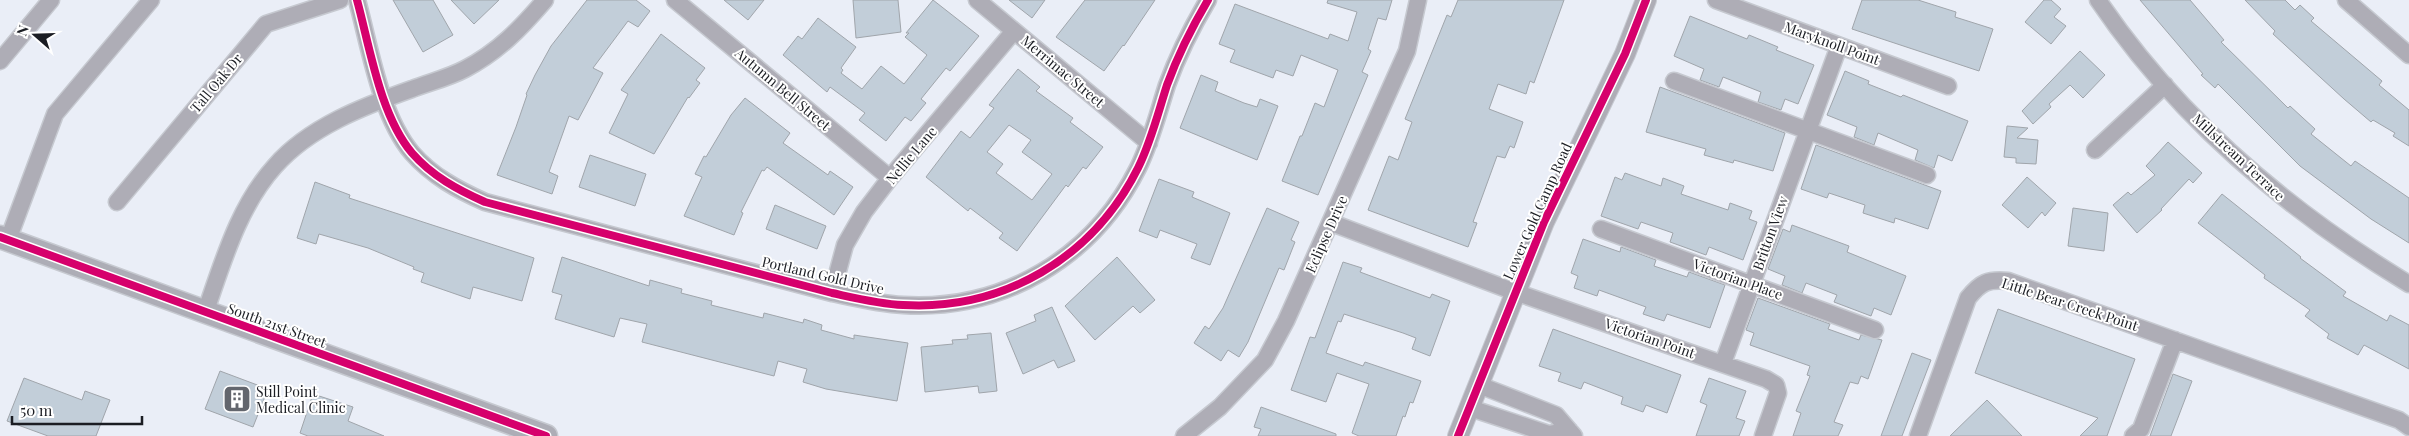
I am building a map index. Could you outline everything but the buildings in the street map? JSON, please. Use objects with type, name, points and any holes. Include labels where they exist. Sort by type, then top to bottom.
[{"type":"main road","name":"South 21st Street","points":[[4,238],[546,436]]},
{"type":"street","points":[[0,61],[51,0]]},
{"type":"street","points":[[4,238],[54,114],[151,0]]},
{"type":"street","name":"Tall Oak Dr","points":[[116,202],[266,24],[340,0]]},
{"type":"street","name":"Portland Gold Drive","points":[[357,0],[384,99],[402,139],[413,154],[434,173],[464,192],[485,202],[832,293],[883,303],[932,305],[986,297],[1014,287],[1064,257],[1102,223],[1138,168],[1149,143],[1181,52],[1208,0]]},
{"type":"street","points":[[205,313],[236,229],[248,204],[275,166],[315,133],[384,99],[466,68],[504,44],[545,0]]},
{"type":"street","name":"Autumn Bell Street","points":[[675,0],[890,178]]},
{"type":"street","name":"Merrimac Street","points":[[977,0],[1149,143]]},
{"type":"street","name":"Eclipse Drive","points":[[1184,436],[1220,408],[1265,360],[1286,321],[1407,51],[1418,0]]},
{"type":"street","name":"Lower Gold Camp Road","points":[[1458,436],[1514,292],[1544,222],[1625,54],[1646,0]]},
{"type":"street","name":"Maryknoll Point","points":[[1716,0],[1948,86]]},
{"type":"street","name":"Millstream Terrace","points":[[2098,0],[2165,85],[2218,140],[2270,188],[2329,232],[2409,284]]},
{"type":"street","points":[[2346,0],[2409,56]]},
{"type":"street","name":"Nellie Lane","points":[[832,293],[845,246],[864,212],[890,178],[1014,31]]},
{"type":"street","name":"Britton View","points":[[1722,363],[1839,46]]},
{"type":"street","points":[[1674,81],[1927,175]]},
{"type":"street","points":[[2094,150],[2165,85]]},
{"type":"street","name":"Victorian Point","points":[[1332,222],[1514,292],[1766,379],[1776,385],[1778,393],[1763,436]]},
{"type":"street","name":"Victorian Place","points":[[1601,229],[1876,330]]},
{"type":"street","name":"Little Bear Creek Point","points":[[1918,436],[1968,298],[1978,285],[1995,280],[2008,281],[2399,420],[2409,427]]},
{"type":"street","points":[[2133,436],[2141,429],[2174,340]]},
{"type":"street","points":[[1479,385],[1556,415],[1572,433]]},
{"type":"street","points":[[1470,408],[1549,434],[1572,433]]},
{"type":"cycle path","points":[[357,0],[377,80],[384,101],[401,137],[412,153],[428,169],[465,193],[485,202],[832,293],[876,302],[903,305],[940,305],[976,299],[1009,288],[1041,273],[1070,252],[1096,228],[1119,200],[1143,158],[1176,63],[1208,0]]},
{"type":"cycle path","points":[[1458,436],[1544,222],[1625,54],[1646,0]]},
{"type":"cycle path","points":[[0,237],[546,436]]},
{"type":"place","name":"Still Point Medical Clinic","points":[[237,399]]}]
